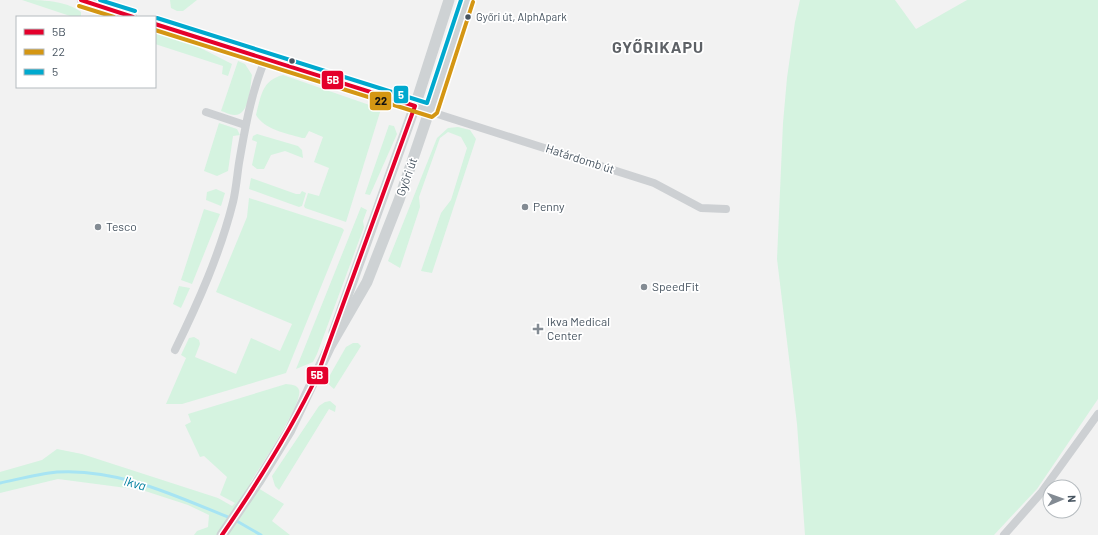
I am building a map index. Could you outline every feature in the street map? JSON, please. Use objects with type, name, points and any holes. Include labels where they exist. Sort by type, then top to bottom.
[{"type":"main road","name":"Győri út","points":[[330,346],[338,318],[415,106],[449,0]]},
{"type":"main road","name":"Győri út","points":[[224,533],[290,430],[330,346],[367,282],[399,200],[467,0]]},
{"type":"street","points":[[80,0],[130,16]]},
{"type":"street","name":"Határdomb út","points":[[156,24],[654,183],[701,208],[726,209]]},
{"type":"street","points":[[175,350],[206,282],[226,227],[236,191],[245,125],[259,74],[265,60]]},
{"type":"street","points":[[206,112],[245,125]]},
{"type":"street","points":[[1004,535],[1041,493],[1098,414]]},
{"type":"green space","points":[[22,0],[60,3],[75,8],[81,12],[81,16],[70,16]]},
{"type":"green space","points":[[170,0],[197,0],[183,11],[177,11],[171,8]]},
{"type":"green space","points":[[800,0],[895,0],[916,29],[967,0],[1098,0],[1098,399],[1044,479],[1042,479],[1037,489],[994,535],[805,535],[797,424],[777,259],[783,123],[787,78],[795,22]]},
{"type":"green space","points":[[156,29],[181,38],[232,64],[228,76],[222,74],[223,66],[156,44]]},
{"type":"green space","points":[[238,61],[245,64],[252,75],[250,93],[243,111],[239,114],[232,115],[221,111]]},
{"type":"green space","points":[[283,75],[381,109],[346,222],[305,208],[304,206],[308,193],[319,196],[329,168],[314,162],[323,137],[309,131],[305,138],[302,138],[270,128],[256,115],[261,95],[267,85],[276,77]]},
{"type":"green space","points":[[219,123],[237,129],[240,135],[233,136],[228,171],[217,176],[204,171]]},
{"type":"green space","points":[[389,125],[394,126],[397,134],[370,195],[365,194]]},
{"type":"green space","points":[[458,127],[470,130],[476,139],[432,273],[421,271],[441,213],[451,200],[467,148],[461,137],[448,132],[440,138],[419,197],[420,207],[400,268],[388,261],[437,138],[448,128]]},
{"type":"green space","points":[[257,134],[298,146],[302,150],[303,158],[285,151],[271,155],[264,169],[257,169],[252,165],[257,142],[252,140],[253,136]]},
{"type":"green space","points":[[251,178],[296,194],[300,194],[302,191],[306,193],[302,206],[299,207],[249,189]]},
{"type":"green space","points":[[216,189],[225,193],[221,206],[206,200],[207,192]]},
{"type":"green space","points":[[249,198],[342,228],[344,230],[286,373],[182,404],[166,404],[186,358],[181,355],[189,338],[194,337],[199,340],[200,344],[195,357],[236,374],[251,338],[280,351],[292,324],[216,292],[247,217]]},
{"type":"green space","points":[[361,207],[367,210],[363,221],[364,227],[317,354],[313,362],[296,369]]},
{"type":"green space","points":[[204,209],[220,214],[192,284],[181,280]]},
{"type":"green space","points":[[179,286],[190,288],[181,308],[173,304]]},
{"type":"green space","points":[[353,343],[358,343],[361,346],[334,389],[326,382],[346,347]]},
{"type":"green space","points":[[286,384],[294,385],[299,390],[299,397],[295,408],[250,483],[284,504],[272,521],[290,535],[194,535],[197,531],[208,527],[209,515],[188,505],[142,490],[58,479],[0,493],[0,472],[42,460],[57,449],[82,454],[218,498],[232,506],[235,503],[220,495],[227,477],[204,456],[200,457],[185,425],[191,422],[188,414]]},
{"type":"green space","points":[[330,401],[336,406],[335,412],[329,409],[279,490],[275,486],[272,476],[319,406]]},
{"type":"waterway","name":"Ikva","points":[[0,483],[57,472],[102,474],[146,485],[230,518]]},
{"type":"waterway","name":"Ikva","points":[[235,520],[261,535]]},
{"type":"transit line","name":"5B","points":[[81,0],[130,16]]},
{"type":"transit line","name":"5","points":[[100,0],[135,11]]},
{"type":"transit line","name":"5","points":[[157,18],[427,103],[461,0]]},
{"type":"transit line","name":"22","points":[[156,30],[432,117],[437,113],[473,2]]},
{"type":"transit line","name":"22","points":[[79,6],[111,16]]},
{"type":"transit line","name":"5B","points":[[156,24],[415,106],[317,376],[296,417],[248,497],[222,535]]},
{"type":"place","name":"Győri út, AlphApark","points":[[468,17]]},
{"type":"place","name":"Penny","points":[[525,207]]},
{"type":"place","name":"Tesco","points":[[98,227]]},
{"type":"place","name":"SpeedFit","points":[[644,287]]},
{"type":"place","name":"Ikva Medical Center","points":[[538,329]]},
{"type":"district","name":"GYŐRIKAPU","points":[[658,47]]}]
